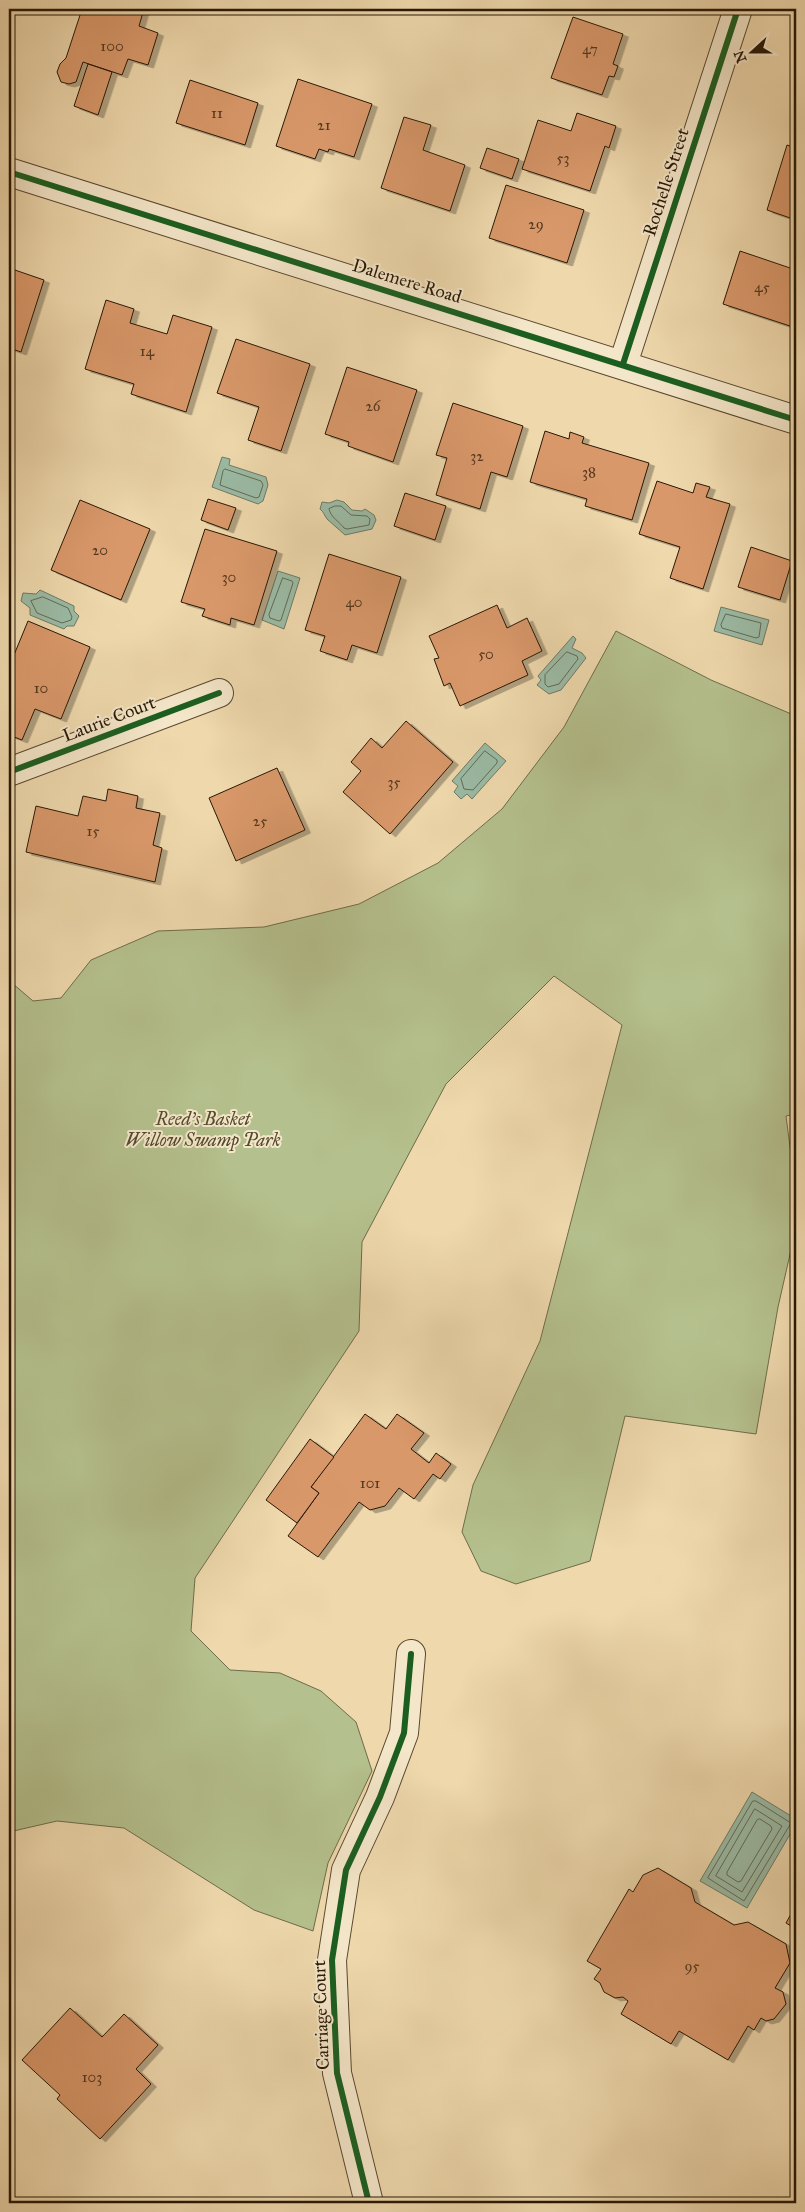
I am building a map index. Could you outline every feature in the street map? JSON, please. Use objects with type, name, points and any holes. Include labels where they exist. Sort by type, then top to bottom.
[{"type":"street","name":"Rochelle Street","points":[[623,364],[738,9]]},
{"type":"street","name":"Dalemere Road","points":[[9,172],[796,420]]},
{"type":"street","name":"Laurie Court","points":[[9,772],[219,693]]},
{"type":"street","name":"Carriage Court","points":[[369,2203],[337,2073],[332,1960],[346,1870],[380,1797],[404,1732],[411,1654]]},
{"type":"green space","name":"Reed's Basket Willow Swamp Park","points":[[616,631],[711,680],[796,716],[796,1114],[786,1116],[796,1193],[796,1228],[778,1307],[756,1434],[625,1416],[590,1561],[516,1584],[481,1571],[462,1532],[473,1485],[540,1341],[622,1025],[554,976],[446,1084],[362,1242],[359,1331],[195,1578],[191,1631],[230,1670],[280,1673],[321,1691],[356,1722],[372,1771],[328,1863],[313,1931],[254,1910],[124,1828],[57,1821],[9,1832],[9,977],[12,983],[33,1001],[61,998],[91,960],[158,931],[264,927],[359,904],[438,863],[502,809],[564,727]]},
{"type":"water","points":[[222,457],[230,459],[229,465],[266,477],[268,485],[263,501],[258,504],[212,487]]},
{"type":"water","points":[[337,500],[344,502],[352,510],[362,511],[365,509],[374,515],[376,520],[372,529],[345,535],[327,519],[320,509],[322,502],[329,503]]},
{"type":"water","points":[[278,571],[300,578],[284,629],[262,620]]},
{"type":"water","points":[[40,590],[74,606],[74,611],[79,616],[74,626],[67,626],[64,629],[30,615],[30,608],[21,601],[23,593],[36,594]]},
{"type":"water","points":[[721,607],[769,620],[762,645],[714,631]]},
{"type":"water","points":[[573,636],[576,639],[572,648],[582,653],[586,658],[561,690],[549,694],[537,685],[541,680],[538,676]]},
{"type":"water","points":[[485,743],[506,761],[472,799],[467,794],[461,799],[454,792],[458,786],[452,781]]},
{"type":"water","points":[[752,1792],[796,1819],[796,1824],[747,1908],[700,1881]]},
{"type":"building","points":[[82,9],[144,9],[139,26],[158,33],[148,65],[128,59],[122,75],[83,62],[76,82],[69,84],[61,82],[57,72],[60,64],[66,58]]},
{"type":"building","points":[[573,17],[623,34],[613,64],[618,66],[614,77],[609,76],[602,95],[551,78]]},
{"type":"building","points":[[88,64],[112,72],[98,115],[74,106]]},
{"type":"building","points":[[298,79],[372,104],[354,157],[329,149],[328,152],[319,149],[315,159],[276,146]]},
{"type":"building","points":[[190,80],[258,103],[245,145],[176,123]]},
{"type":"building","points":[[577,113],[616,126],[609,148],[605,146],[590,191],[522,169],[538,120],[571,131]]},
{"type":"building","points":[[404,117],[431,125],[423,150],[465,165],[450,211],[381,188]]},
{"type":"building","points":[[787,145],[796,148],[796,220],[767,210]]},
{"type":"building","points":[[487,148],[519,159],[512,179],[480,168]]},
{"type":"building","points":[[506,185],[584,210],[567,263],[489,238]]},
{"type":"building","points":[[740,251],[796,270],[796,328],[723,304]]},
{"type":"building","points":[[9,268],[44,280],[21,352],[9,348]]},
{"type":"building","points":[[106,300],[134,309],[130,323],[167,334],[173,315],[212,327],[186,412],[131,394],[134,384],[85,369]]},
{"type":"building","points":[[236,339],[310,364],[281,451],[248,440],[259,407],[217,393]]},
{"type":"building","points":[[347,367],[417,390],[393,462],[348,446],[349,442],[325,434]]},
{"type":"building","points":[[453,403],[523,426],[507,477],[491,472],[480,509],[436,495],[447,458],[436,455]]},
{"type":"building","points":[[545,431],[569,439],[570,432],[584,437],[582,443],[649,463],[632,520],[585,506],[587,499],[530,482]]},
{"type":"building","points":[[657,481],[693,493],[696,483],[710,487],[706,497],[730,504],[703,589],[670,578],[680,547],[639,534]]},
{"type":"building","points":[[405,493],[446,506],[435,540],[394,526]]},
{"type":"building","points":[[208,499],[236,508],[228,530],[201,520]]},
{"type":"building","points":[[80,500],[150,529],[121,600],[51,570]]},
{"type":"building","points":[[205,529],[277,551],[254,625],[231,618],[230,625],[202,616],[205,609],[181,602]]},
{"type":"building","points":[[751,547],[792,561],[780,600],[738,587]]},
{"type":"building","points":[[329,554],[401,577],[377,653],[352,645],[347,660],[320,651],[325,636],[305,630]]},
{"type":"building","points":[[796,599],[796,619],[791,617]]},
{"type":"building","points":[[497,605],[507,628],[527,618],[542,651],[522,661],[528,675],[460,706],[450,683],[444,686],[434,659],[439,658],[429,636]]},
{"type":"building","points":[[28,621],[90,647],[61,719],[35,709],[22,740],[9,735],[9,667]]},
{"type":"building","points":[[406,721],[453,762],[390,834],[343,792],[361,771],[351,762],[371,738],[382,748]]},
{"type":"building","points":[[277,768],[305,830],[236,861],[209,798]]},
{"type":"building","points":[[108,789],[138,796],[136,808],[160,813],[153,845],[162,848],[155,882],[26,852],[36,806],[78,816],[83,796],[106,801]]},
{"type":"building","points":[[365,1414],[386,1429],[397,1414],[424,1433],[411,1449],[429,1463],[436,1453],[451,1464],[440,1479],[433,1474],[414,1499],[399,1488],[385,1506],[370,1510],[359,1502],[318,1557],[288,1536],[319,1493],[311,1487]]},
{"type":"building","points":[[310,1439],[334,1457],[311,1487],[319,1493],[297,1523],[266,1500]]},
{"type":"building","points":[[658,1868],[691,1888],[695,1902],[734,1925],[748,1922],[786,1944],[790,1963],[775,1988],[783,1992],[786,2004],[774,2019],[766,2021],[761,2018],[754,2030],[748,2026],[728,2060],[679,2031],[671,2044],[621,2014],[628,2001],[623,1997],[615,1998],[604,1992],[600,1983],[594,1979],[601,1969],[587,1961],[629,1889],[633,1892],[643,1875]]},
{"type":"building","points":[[796,1905],[796,1929],[786,1923]]},
{"type":"building","points":[[70,2008],[102,2037],[124,2014],[158,2045],[136,2069],[151,2084],[100,2139],[57,2099],[60,2095],[22,2060]]},
{"type":"cycle path","points":[[623,364],[738,9]]},
{"type":"cycle path","points":[[9,172],[796,420]]},
{"type":"cycle path","points":[[9,772],[219,693]]},
{"type":"cycle path","points":[[369,2203],[337,2073],[332,1960],[346,1870],[380,1797],[404,1733],[411,1654]]}]
